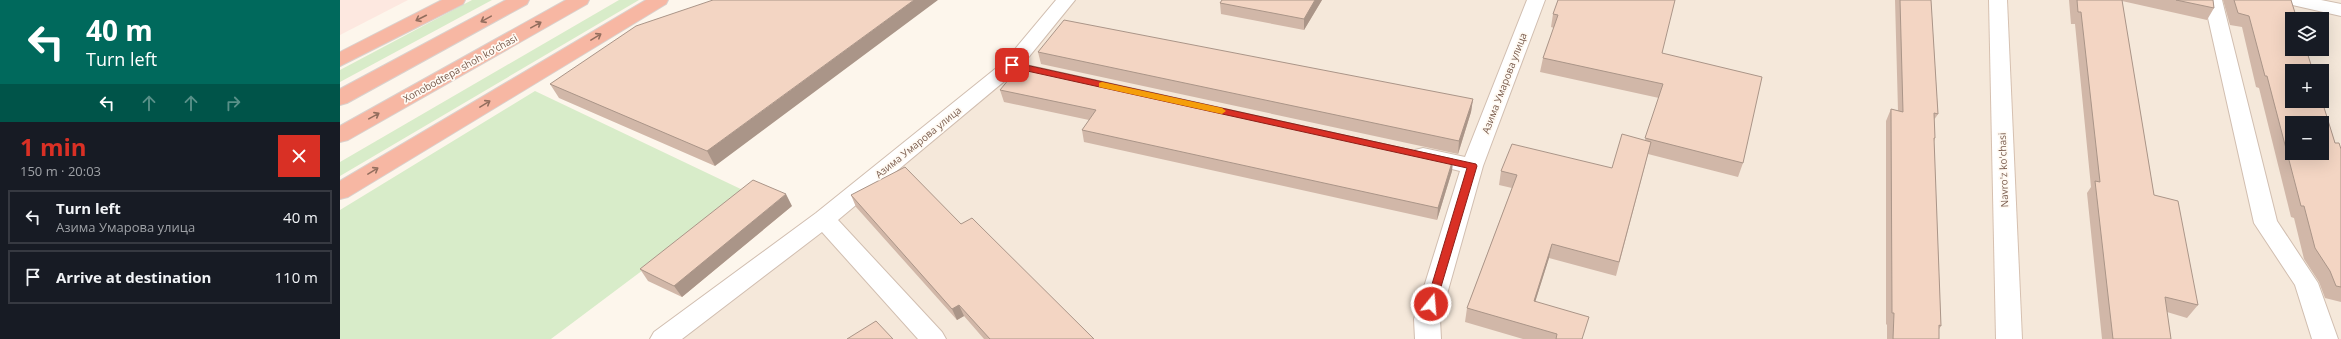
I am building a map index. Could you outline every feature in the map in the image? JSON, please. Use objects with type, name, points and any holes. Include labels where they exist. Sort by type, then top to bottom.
[{"type":"highway","points":[[340,60],[456,0]]},
{"type":"highway","points":[[340,98],[520,0]]},
{"type":"highway","name":"Xonobodtepa shoh ko'chasi","points":[[340,136],[580,0]]},
{"type":"highway","points":[[340,191],[659,0]]},
{"type":"street","name":"Азима Умарова улица","points":[[663,339],[824,219],[1012,65],[1066,0]]},
{"type":"street","name":"Азима Умарова улица","points":[[1428,339],[1427,319],[1472,166],[1536,0]]},
{"type":"street","name":"Navro'z ko'chasi","points":[[1998,0],[2008,339]]},
{"type":"street","points":[[2213,0],[2266,223],[2306,283],[2325,339]]},
{"type":"street","points":[[2295,0],[2341,10]]},
{"type":"street","points":[[1012,65],[1036,70]]},
{"type":"street","points":[[1402,151],[1472,166]]},
{"type":"street","points":[[824,219],[933,339]]},
{"type":"shaded area","points":[[340,0],[408,0],[340,35]]},
{"type":"shaded area","points":[[1072,0],[2341,0],[2341,339],[667,339],[840,216],[1028,60]]},
{"type":"green space","points":[[472,0],[492,0],[340,82],[340,70]]},
{"type":"green space","points":[[619,0],[639,0],[340,176],[340,162]]},
{"type":"green space","points":[[535,91],[747,192],[551,339],[340,339],[340,210]]},
{"type":"building","points":[[713,0],[914,0],[707,151],[550,84],[636,26]]},
{"type":"building","points":[[1222,0],[1315,0],[1304,19],[1220,3]]},
{"type":"building","points":[[1558,0],[1675,0],[1662,53],[1762,77],[1743,163],[1645,138],[1663,84],[1543,58],[1558,15],[1553,14]]},
{"type":"building","points":[[1900,0],[1931,0],[1938,114],[1934,113],[1941,326],[1939,325],[1939,339],[1893,339],[1894,313],[1892,313],[1891,109],[1903,112]]},
{"type":"building","points":[[2077,0],[2122,0],[2154,195],[2178,201],[2198,305],[2165,297],[2171,339],[2113,339],[2095,181],[2100,182],[2081,12],[2078,12]]},
{"type":"building","points":[[2176,0],[2213,0],[2214,8]]},
{"type":"building","points":[[2234,0],[2291,0],[2295,12],[2285,12],[2285,56],[2308,56],[2311,64],[2285,64],[2285,108],[2324,108],[2327,116],[2285,116],[2285,145],[2267,76],[2265,76],[2249,16],[2238,13]]},
{"type":"building","points":[[1064,20],[1473,99],[1459,141],[1038,52]]},
{"type":"building","points":[[1028,65],[1453,159],[1438,208],[1082,130],[1096,110],[1000,90],[1019,67],[1026,69]]},
{"type":"building","points":[[2329,124],[2335,143],[2339,143],[2341,149],[2341,287],[2336,286],[2330,271],[2315,248],[2304,206],[2301,206],[2289,160],[2329,160]]},
{"type":"building","points":[[1622,134],[1651,142],[1619,262],[1552,244],[1534,301],[1589,317],[1582,339],[1556,339],[1557,334],[1467,308],[1517,175],[1501,171],[1512,144],[1612,168]]},
{"type":"building","points":[[905,167],[961,224],[972,218],[1094,339],[990,339],[959,305],[952,309],[851,195]]},
{"type":"building","points":[[753,180],[786,194],[674,286],[640,269]]},
{"type":"building","points":[[876,321],[893,339],[847,339]]},
{"type":"slow traffic","points":[[1102,85],[1222,111]]},
{"type":"route","points":[[1012,65],[1472,166],[1431,304]]}]
